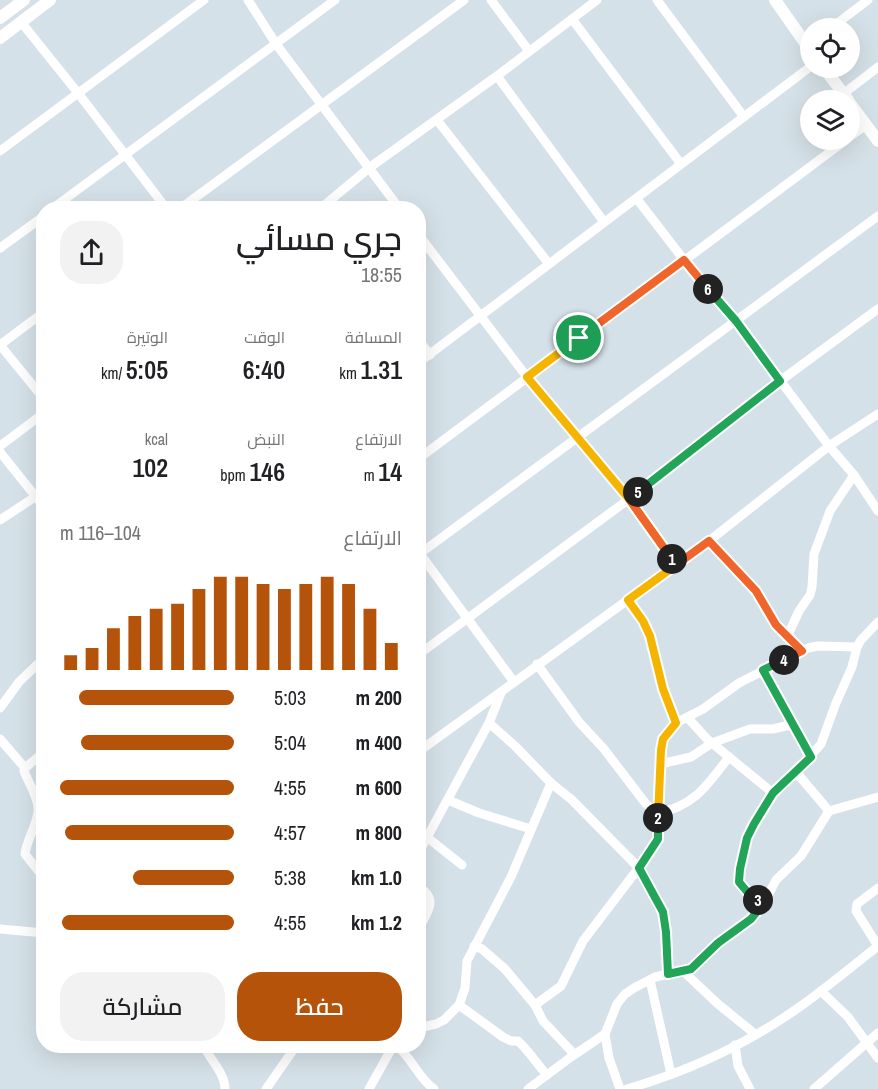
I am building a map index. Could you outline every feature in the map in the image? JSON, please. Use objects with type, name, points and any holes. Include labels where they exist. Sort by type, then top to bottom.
[{"type":"main road","points":[[0,18],[24,0]]},
{"type":"main road","points":[[0,38],[50,0]]},
{"type":"main road","points":[[775,0],[800,35]]},
{"type":"main road","points":[[860,117],[878,141]]},
{"type":"street","points":[[0,151],[204,0]]},
{"type":"street","points":[[248,0],[276,44],[394,201]]},
{"type":"street","points":[[63,201],[335,0]]},
{"type":"street","points":[[190,201],[464,0]]},
{"type":"street","points":[[491,0],[529,51]]},
{"type":"street","points":[[330,201],[369,168],[597,0]]},
{"type":"street","points":[[657,0],[744,117]]},
{"type":"street","points":[[844,18],[868,0]]},
{"type":"street","points":[[572,19],[681,164]]},
{"type":"street","points":[[21,22],[161,201]]},
{"type":"street","points":[[855,90],[878,67]]},
{"type":"street","points":[[426,358],[800,75]]},
{"type":"street","points":[[496,76],[604,222]]},
{"type":"street","points":[[437,120],[549,264]]},
{"type":"street","points":[[860,129],[866,125]]},
{"type":"street","points":[[426,453],[831,150]]},
{"type":"street","points":[[637,199],[684,260],[736,321],[829,446],[854,475],[878,511]]},
{"type":"street","points":[[426,548],[878,216]]},
{"type":"street","points":[[0,248],[36,222]]},
{"type":"street","points":[[426,245],[527,377],[629,499],[676,565]]},
{"type":"street","points":[[426,649],[629,499],[780,381],[878,309]]},
{"type":"street","points":[[36,318],[0,345],[36,389]]},
{"type":"street","points":[[426,350],[430,355]]},
{"type":"street","points":[[426,746],[709,541],[829,446],[877,418]]},
{"type":"street","points":[[0,446],[36,419]]},
{"type":"street","points":[[0,452],[35,497],[0,520]]},
{"type":"street","points":[[787,637],[799,610],[810,595],[814,554],[830,511],[854,475]]},
{"type":"street","points":[[709,541],[756,591],[771,619],[802,651]]},
{"type":"street","points":[[426,562],[514,682]]},
{"type":"street","points":[[628,600],[643,621],[650,636],[663,689],[676,723]]},
{"type":"street","points":[[764,903],[743,888],[739,882],[738,875],[747,838],[773,793],[811,757],[821,744],[852,667],[857,647],[878,622]]},
{"type":"street","points":[[535,1005],[561,986],[583,941],[639,868],[658,839],[663,739],[676,723],[703,710],[740,683],[802,651],[818,646],[857,647]]},
{"type":"street","points":[[537,664],[579,722],[604,749],[646,804],[658,813]]},
{"type":"street","points":[[0,708],[19,682],[36,666]]},
{"type":"street","points":[[763,670],[811,757]]},
{"type":"street","points":[[426,841],[489,723],[502,692]]},
{"type":"street","points":[[688,718],[712,743],[773,793]]},
{"type":"street","points":[[489,723],[551,783],[572,800],[639,868],[663,912],[668,974]]},
{"type":"street","points":[[660,764],[691,757],[712,743],[750,729],[773,729],[794,724]]},
{"type":"street","points":[[0,739],[25,768],[24,771],[36,804]]},
{"type":"street","points":[[658,813],[675,809],[698,795],[729,757]]},
{"type":"street","points":[[25,768],[36,759]]},
{"type":"street","points":[[796,772],[829,811]]},
{"type":"street","points":[[426,1026],[435,1024],[451,1014],[459,1005],[465,988],[467,961],[511,877],[551,783]]},
{"type":"street","points":[[620,1089],[609,1058],[605,1034],[617,1004],[625,994],[650,980],[691,969],[718,943],[751,919],[764,903],[776,880],[795,863],[829,811],[878,797]]},
{"type":"street","points":[[448,800],[479,813],[531,829]]},
{"type":"street","points":[[36,816],[25,854],[36,868]]},
{"type":"street","points":[[428,838],[462,865]]},
{"type":"street","points":[[627,1089],[671,1074],[755,1034],[796,1009],[878,946],[856,911],[857,904],[878,888]]},
{"type":"street","points":[[426,891],[431,903],[426,913]]},
{"type":"street","points":[[0,929],[36,932]]},
{"type":"street","points":[[474,946],[482,949],[497,962],[535,1005],[543,1021],[574,1054]]},
{"type":"street","points":[[684,972],[755,1034]]},
{"type":"street","points":[[650,980],[671,1074]]},
{"type":"street","points":[[821,991],[848,1017],[878,1058]]},
{"type":"street","points":[[459,1005],[503,1037],[511,1041],[518,1041],[547,1075]]},
{"type":"street","points":[[814,1089],[866,1041],[878,1033]]},
{"type":"street","points":[[528,1089],[605,1034]]},
{"type":"street","points":[[735,1045],[738,1066],[750,1089]]},
{"type":"street","points":[[207,1053],[225,1081],[225,1089]]},
{"type":"street","points":[[266,1089],[291,1053]]},
{"type":"street","points":[[369,1089],[391,1053]]},
{"type":"street","points":[[404,1053],[434,1089]]},
{"type":"street","points":[[660,1078],[664,1089]]},
{"type":"route","points":[[579,338],[527,377],[629,499],[676,565],[628,600],[647,628],[663,689],[676,723],[668,730],[661,750],[658,839],[639,868],[665,919],[668,974],[678,973],[698,964],[718,943],[751,919],[764,903],[749,894],[739,882],[738,875],[747,838],[773,793],[811,757],[763,670],[802,651],[771,619],[756,591],[709,541],[676,565],[629,499],[780,381],[736,321],[684,260],[579,338]]}]
